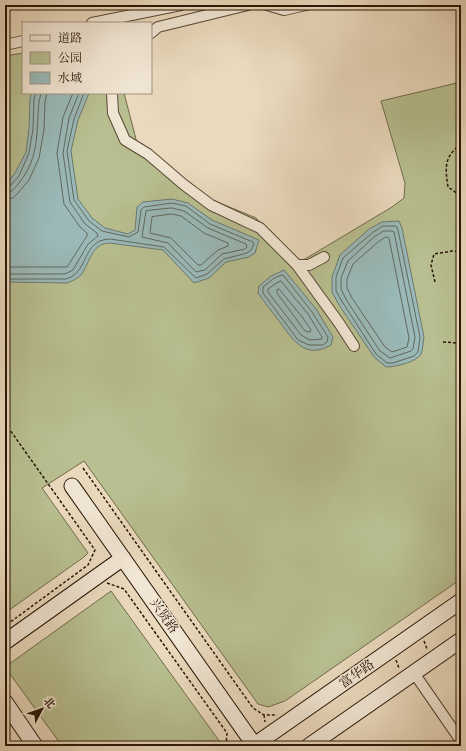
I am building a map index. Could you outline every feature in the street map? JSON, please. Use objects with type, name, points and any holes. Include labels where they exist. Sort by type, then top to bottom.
[{"type":"street","points":[[97,22],[181,5]]},
{"type":"street","points":[[152,32],[158,27],[248,5]]},
{"type":"street","points":[[267,5],[284,10],[306,5]]},
{"type":"street","points":[[5,45],[22,41]]},
{"type":"street","points":[[112,94],[113,113],[125,140],[148,154],[183,184],[211,205],[260,228],[297,265],[354,346]]},
{"type":"street","points":[[297,265],[308,265],[324,257]]},
{"type":"street","name":"兴贤路","points":[[72,486],[254,746]]},
{"type":"street","points":[[5,642],[123,558]]},
{"type":"street","name":"富华路","points":[[254,746],[461,601]]},
{"type":"street","points":[[309,746],[461,640]]},
{"type":"street","points":[[414,673],[461,741]]},
{"type":"street","points":[[5,702],[35,746]]},
{"type":"path","points":[[461,144],[452,151],[445,166],[448,187],[461,196]]},
{"type":"path","points":[[435,282],[431,265],[434,254],[452,251],[461,252]]},
{"type":"path","points":[[443,342],[457,343],[461,329]]},
{"type":"path","points":[[5,423],[95,550],[88,566],[5,626]]},
{"type":"path","points":[[83,468],[253,708],[264,714],[282,715]]},
{"type":"path","points":[[124,590],[227,733],[226,746]]},
{"type":"path","points":[[423,640],[428,650]]},
{"type":"path","points":[[395,658],[399,669]]},
{"type":"path","points":[[264,714],[265,722]]},
{"type":"path","points":[[226,743],[233,744]]},
{"type":"green space","points":[[22,53],[22,94],[124,94],[137,143],[205,197],[256,218],[297,262],[300,262],[392,207],[404,198],[405,183],[381,101],[461,82],[461,579],[285,701],[268,707],[258,704],[84,461],[42,488],[88,553],[5,613],[5,56]]},
{"type":"green space","points":[[111,591],[220,742],[214,746],[62,746],[5,667]]},
{"type":"water","points":[[32,94],[89,94],[78,120],[71,151],[78,199],[92,218],[105,228],[128,234],[135,230],[137,207],[143,202],[172,199],[188,203],[212,220],[259,240],[255,253],[249,257],[226,262],[209,278],[194,283],[163,250],[109,243],[98,247],[81,275],[67,283],[5,282],[5,186],[15,173],[26,152],[29,129],[30,98]]},
{"type":"water","points":[[399,221],[402,228],[424,337],[422,352],[419,357],[405,364],[386,367],[374,357],[339,305],[332,292],[332,277],[340,255],[369,229],[382,222]]},
{"type":"water","points":[[284,270],[316,309],[333,337],[331,345],[322,349],[314,350],[300,346],[289,335],[258,293],[259,286],[271,276]]}]
